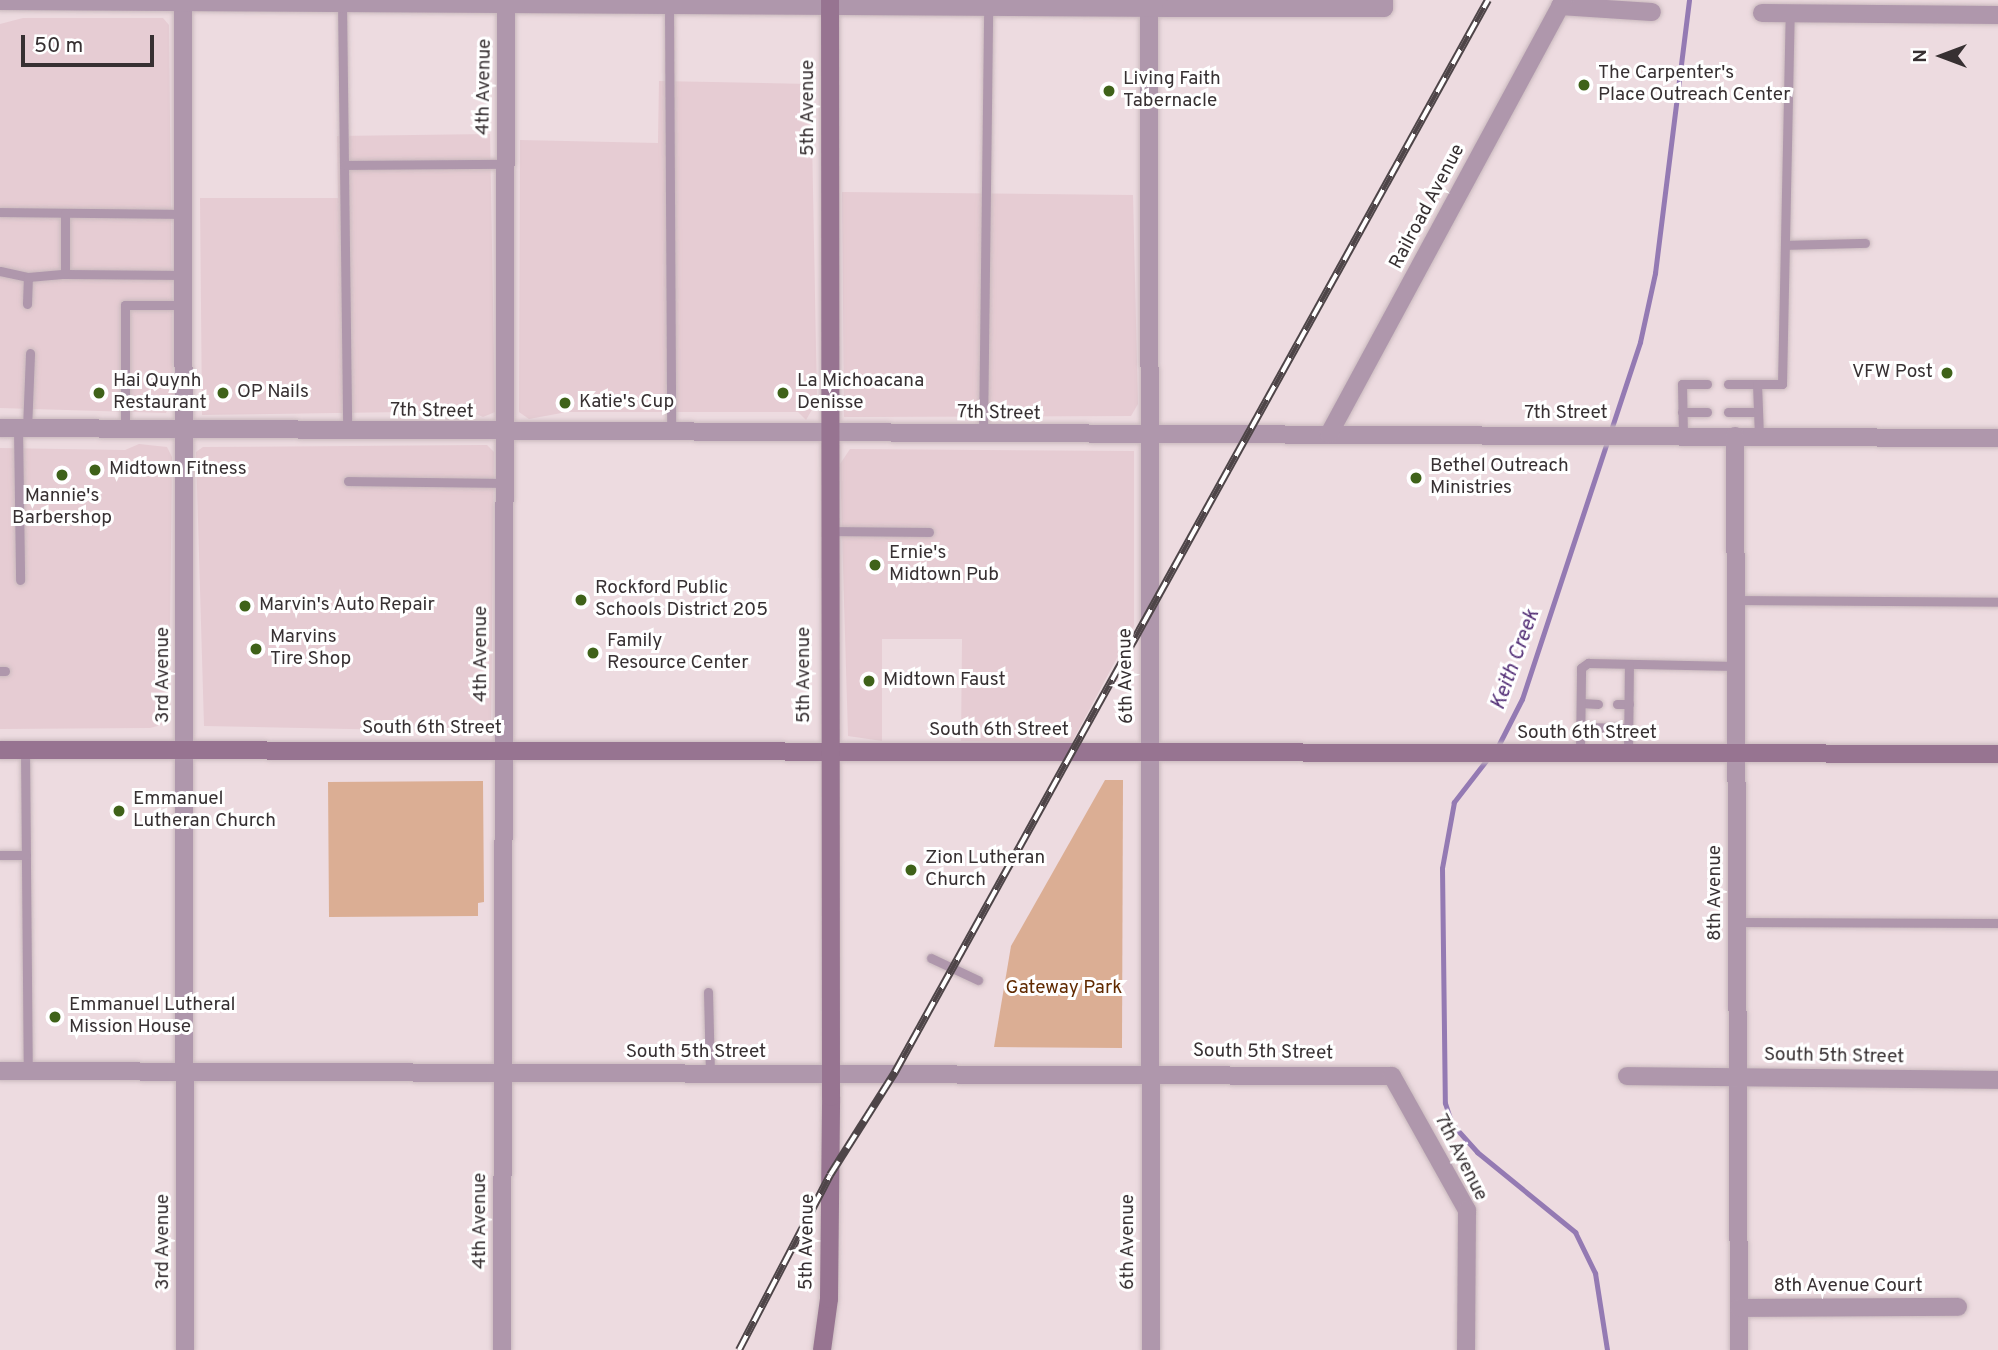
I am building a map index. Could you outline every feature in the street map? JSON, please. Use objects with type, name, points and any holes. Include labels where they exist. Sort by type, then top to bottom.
[{"type":"street","name":"3rd Avenue","points":[[183,0],[185,1350]]},
{"type":"street","points":[[0,1],[506,2],[669,6],[830,4],[988,8],[1149,4],[1384,4]]},
{"type":"street","name":"4th Avenue","points":[[502,1350],[506,2]]},
{"type":"street","points":[[1562,3],[1652,12]]},
{"type":"street","name":"Railroad Avenue","points":[[1329,434],[1562,3]]},
{"type":"street","name":"5th Avenue","points":[[822,1350],[828,1299],[831,1074],[826,751],[830,4]]},
{"type":"street","name":"6th Avenue","points":[[1149,4],[1147,437],[1151,1350]]},
{"type":"street","points":[[1762,13],[1998,15]]},
{"type":"street","name":"7th Street","points":[[15,428],[503,434],[1147,437],[1329,434],[1998,438]]},
{"type":"street","name":"8th Avenue","points":[[1735,436],[1739,1350]]},
{"type":"street","name":"South 6th Street","points":[[0,750],[826,751],[1628,755],[1736,758],[1998,754]]},
{"type":"street","name":"South 5th Street","points":[[0,1071],[502,1074],[1150,1072],[1392,1076]]},
{"type":"street","name":"7th Avenue","points":[[1392,1076],[1467,1210],[1466,1350]]},
{"type":"street","name":"South 5th Street","points":[[1627,1076],[1998,1080]]},
{"type":"street","name":"8th Avenue Court","points":[[1739,1308],[1958,1307]]},
{"type":"lane","points":[[342,2],[347,432]]},
{"type":"lane","points":[[669,6],[671,434]]},
{"type":"lane","points":[[983,435],[988,8]]},
{"type":"lane","points":[[1728,384],[1782,384],[1790,13]]},
{"type":"lane","points":[[344,165],[505,164]]},
{"type":"lane","points":[[0,212],[185,214]]},
{"type":"lane","points":[[65,212],[65,274]]},
{"type":"lane","points":[[1786,245],[1865,243]]},
{"type":"lane","points":[[0,271],[28,277],[65,274],[185,275]]},
{"type":"lane","points":[[27,304],[28,277]]},
{"type":"lane","points":[[125,429],[125,305],[185,305]]},
{"type":"lane","points":[[20,580],[15,428],[30,353]]},
{"type":"lane","points":[[1683,436],[1682,384],[1707,384]]},
{"type":"lane","points":[[1757,384],[1759,436]]},
{"type":"lane","points":[[1682,412],[1707,412]]},
{"type":"lane","points":[[1728,412],[1758,412]]},
{"type":"lane","points":[[348,481],[503,483]]},
{"type":"lane","points":[[827,531],[929,531]]},
{"type":"lane","points":[[1735,600],[1998,602]]},
{"type":"lane","points":[[1580,756],[1581,668],[1629,664],[1736,666]]},
{"type":"lane","points":[[1628,755],[1629,664]]},
{"type":"lane","points":[[1581,703],[1598,704]]},
{"type":"lane","points":[[1617,704],[1629,704]]},
{"type":"lane","points":[[1581,727],[1628,728]]},
{"type":"lane","points":[[24,750],[28,1071]]},
{"type":"lane","points":[[0,855],[26,855]]},
{"type":"lane","points":[[1737,922],[1998,923]]},
{"type":"lane","points":[[932,958],[978,980]]},
{"type":"lane","points":[[708,992],[710,1074]]},
{"type":"shaded area","points":[[23,18],[163,18],[169,25],[173,397],[166,413],[0,408],[0,24]]},
{"type":"shaded area","points":[[659,81],[811,84],[817,401],[806,420],[798,412],[567,412],[529,419],[519,412],[520,140],[658,143]]},
{"type":"shaded area","points":[[490,134],[495,412],[483,417],[469,411],[202,415],[200,198],[338,198],[337,136]]},
{"type":"shaded area","points":[[842,192],[1133,195],[1138,404],[1131,416],[844,417]]},
{"type":"shaded area","points":[[139,444],[167,447],[172,457],[169,723],[150,728],[0,729],[0,448],[125,450]]},
{"type":"shaded area","points":[[487,445],[494,452],[491,732],[204,726],[196,452],[203,447]]},
{"type":"shaded area","points":[[850,449],[1134,451],[1134,626],[1072,742],[961,741],[962,639],[882,639],[882,741],[848,736],[840,464]]},
{"type":"green space","name":"Gateway Park","points":[[1105,780],[1123,780],[1122,1048],[994,1047],[1011,946]]},
{"type":"green space","points":[[483,781],[484,902],[478,903],[478,916],[329,917],[328,782]]},
{"type":"waterway","name":"Keith Creek","points":[[1497,748],[1522,699],[1640,342],[1655,273],[1689,0]]},
{"type":"waterway","name":"Keith Creek","points":[[1488,758],[1454,802],[1442,868],[1445,1103],[1452,1124],[1477,1152],[1575,1232],[1595,1273],[1607,1350]]},
{"type":"railway","points":[[739,1350],[830,1175],[895,1072],[1488,0]]},
{"type":"place","name":"The Carpenter's Place Outreach Center","points":[[1584,85]]},
{"type":"place","name":"Living Faith Tabernacle","points":[[1109,91]]},
{"type":"place","name":"VFW Post","points":[[1947,373]]},
{"type":"place","name":"Hai Quynh Restaurant","points":[[99,393]]},
{"type":"place","name":"OP Nails","points":[[223,393]]},
{"type":"place","name":"La Michoacana Denisse","points":[[783,393]]},
{"type":"place","name":"Katie's Cup","points":[[565,403]]},
{"type":"place","name":"Midtown Fitness","points":[[95,470]]},
{"type":"place","name":"Mannie's Barbershop","points":[[62,475]]},
{"type":"place","name":"Bethel Outreach Ministries","points":[[1416,478]]},
{"type":"place","name":"Ernie's Midtown Pub","points":[[875,565]]},
{"type":"place","name":"Rockford Public Schools District 205","points":[[581,600]]},
{"type":"place","name":"Marvin's Auto Repair","points":[[245,606]]},
{"type":"place","name":"Marvins Tire Shop","points":[[256,649]]},
{"type":"place","name":"Family Resource Center","points":[[593,653]]},
{"type":"place","name":"Midtown Faust","points":[[869,681]]},
{"type":"place","name":"Emmanuel Lutheran Church","points":[[119,811]]},
{"type":"place","name":"Zion Lutheran Church","points":[[911,870]]},
{"type":"place","name":"Emmanuel Lutheral Mission House","points":[[55,1017]]}]
